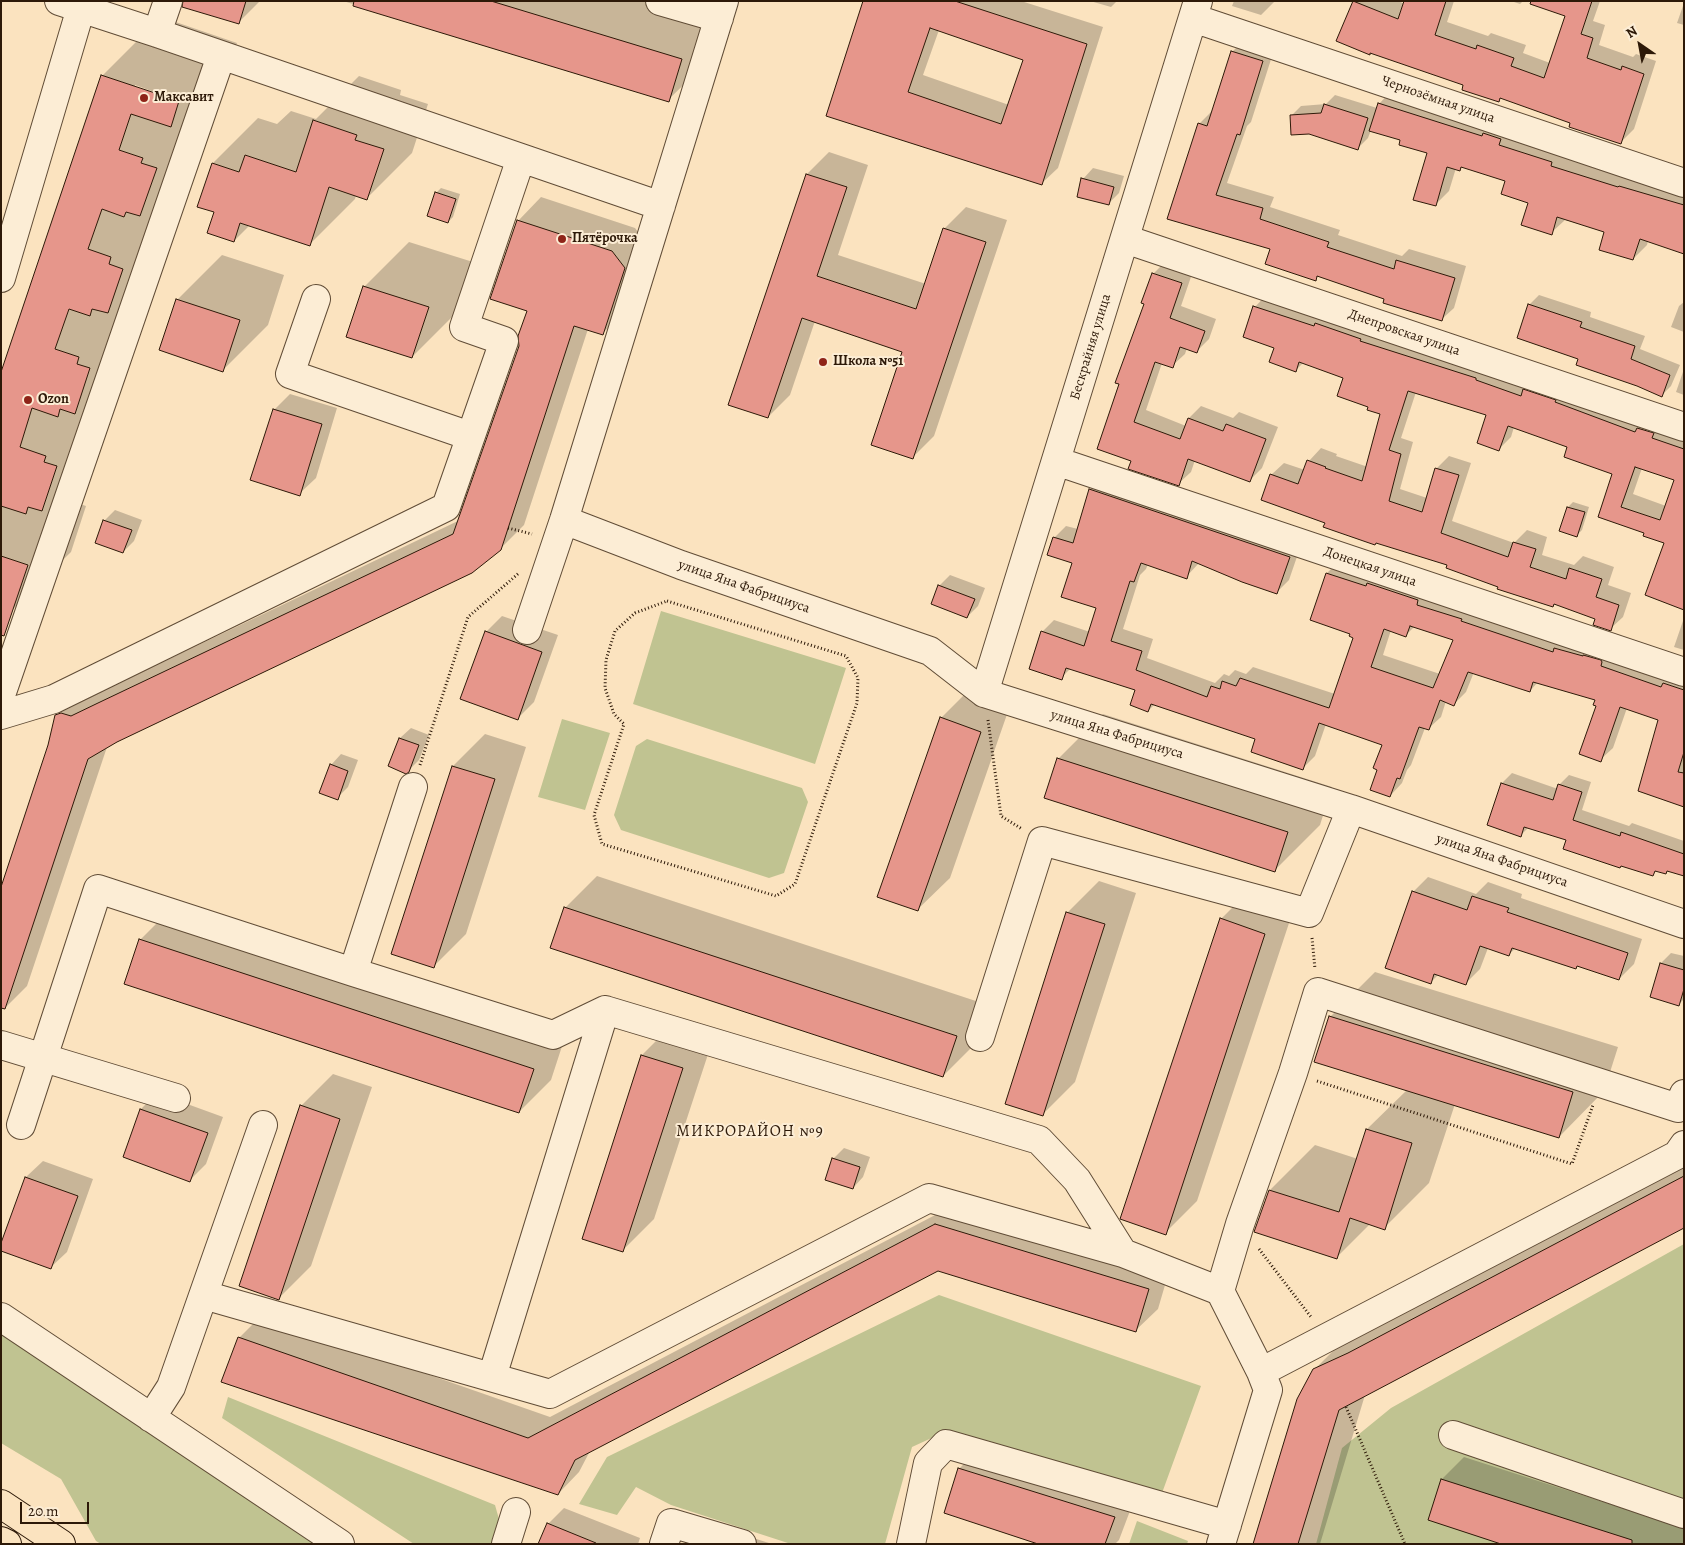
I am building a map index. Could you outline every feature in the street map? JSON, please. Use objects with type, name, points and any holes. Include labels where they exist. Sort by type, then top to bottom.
[{"type":"main road","points":[[1,1504],[61,1544]]},
{"type":"main road","points":[[1,1541],[6,1544]]},
{"type":"street","points":[[157,33],[168,1]]},
{"type":"street","points":[[527,630],[564,520],[721,10],[660,1]]},
{"type":"street","points":[[1,278],[70,5],[157,33],[661,206]]},
{"type":"street","name":"Чернозёмная улица","points":[[1196,10],[1684,183]]},
{"type":"street","name":"Бескрайняя улица","points":[[984,693],[1196,10]]},
{"type":"street","points":[[1,695],[221,56]]},
{"type":"street","points":[[1,715],[54,699],[446,507],[504,341],[464,327],[521,158]]},
{"type":"street","name":"Днепровская улица","points":[[1125,239],[1684,427]]},
{"type":"street","points":[[316,299],[290,374],[470,436]]},
{"type":"street","name":"Донецкая улица","points":[[1056,461],[1684,672]]},
{"type":"street","name":"улица Яна Фабрициуса","points":[[564,520],[681,565],[930,651],[984,693],[1351,808],[1684,924]]},
{"type":"street","points":[[353,972],[413,787]]},
{"type":"street","points":[[980,1037],[1042,841],[1309,913],[1351,808]]},
{"type":"street","points":[[21,1125],[98,889],[353,972],[553,1034],[605,1010],[1039,1140],[1077,1180],[1123,1252]]},
{"type":"street","points":[[1220,1291],[1240,1224],[1293,1073],[1318,992],[1601,1083],[1682,1107]]},
{"type":"street","points":[[492,1376],[605,1010]]},
{"type":"street","points":[[1,1046],[176,1098]]},
{"type":"street","points":[[151,1418],[171,1387],[263,1125]]},
{"type":"street","points":[[1261,1372],[1677,1155],[1684,1145]]},
{"type":"street","points":[[204,1295],[550,1394],[930,1198],[1123,1252],[1220,1291],[1261,1372],[1268,1390],[1224,1534],[946,1444],[928,1463],[911,1544]]},
{"type":"street","points":[[1,1317],[340,1544]]},
{"type":"street","points":[[1453,1435],[1684,1514]]},
{"type":"street","points":[[506,1544],[516,1512]]},
{"type":"street","points":[[664,1544],[671,1523],[742,1544]]},
{"type":"path","points":[[413,787],[468,616],[520,572]]},
{"type":"path","points":[[668,601],[846,656],[858,678],[858,703],[795,884],[776,896],[602,844],[594,815],[624,724],[614,714],[605,688],[606,660],[614,631],[635,613],[668,601]]},
{"type":"path","points":[[984,693],[1001,816],[1042,841]]},
{"type":"path","points":[[1309,913],[1318,992]]},
{"type":"path","points":[[1293,1073],[1572,1164],[1601,1083]]},
{"type":"path","points":[[1240,1224],[1327,1338]]},
{"type":"path","points":[[1346,1407],[1405,1544]]},
{"type":"green space","points":[[661,611],[846,668],[815,764],[633,704]]},
{"type":"green space","points":[[562,719],[610,733],[585,810],[538,797]]},
{"type":"green space","points":[[647,739],[802,788],[808,802],[784,873],[769,878],[621,830],[614,815],[636,746]]},
{"type":"green space","points":[[1684,1244],[1684,1544],[1316,1544],[1342,1448],[1391,1408]]},
{"type":"green space","points":[[939,1295],[1201,1386],[1162,1493],[949,1430],[912,1447],[885,1544],[791,1544],[671,1505],[636,1487],[617,1515],[579,1504],[607,1457]]},
{"type":"green space","points":[[1,1327],[326,1544],[101,1544],[96,1541],[61,1479],[1,1443]]},
{"type":"green space","points":[[228,1397],[495,1505],[506,1544],[414,1544],[222,1418]]},
{"type":"green space","points":[[1137,1521],[1188,1541],[1187,1544],[1129,1544]]},
{"type":"building","points":[[183,1],[246,1],[239,24],[182,7]]},
{"type":"building","points":[[354,1],[491,1],[682,59],[669,102],[353,6]]},
{"type":"building","points":[[863,1],[955,1],[1087,44],[1042,185],[826,116]],"holes":[[[930,28],[1023,60],[1001,124],[908,92]]]},
{"type":"building","points":[[1353,1],[1398,19],[1404,1],[1446,1],[1435,35],[1476,49],[1477,45],[1514,58],[1511,66],[1544,78],[1565,16],[1530,4],[1531,1],[1592,1],[1581,34],[1593,38],[1587,58],[1621,70],[1622,66],[1644,74],[1621,144],[1569,127],[1570,123],[1500,98],[1499,102],[1462,90],[1463,85],[1370,53],[1370,55],[1336,41]]},
{"type":"building","points":[[1231,51],[1263,61],[1240,135],[1237,134],[1216,195],[1263,208],[1260,219],[1329,242],[1327,247],[1394,269],[1396,260],[1455,278],[1442,321],[1383,303],[1384,299],[1317,276],[1316,281],[1265,264],[1270,249],[1167,219],[1198,123],[1207,126]]},
{"type":"building","points":[[101,75],[179,101],[171,127],[131,114],[119,150],[143,158],[141,163],[157,168],[140,216],[126,212],[124,217],[102,209],[88,249],[111,257],[109,264],[123,269],[108,313],[92,309],[90,316],[69,309],[55,349],[79,357],[77,364],[90,368],[75,414],[60,409],[58,417],[32,408],[20,447],[46,456],[44,462],[57,466],[42,511],[28,507],[26,514],[1,506],[1,372]]},
{"type":"building","points":[[1378,103],[1482,136],[1483,133],[1501,139],[1499,145],[1552,162],[1551,166],[1684,205],[1684,254],[1640,239],[1633,260],[1599,250],[1604,232],[1557,217],[1552,235],[1521,225],[1528,203],[1501,194],[1505,181],[1461,167],[1460,171],[1447,167],[1436,206],[1413,200],[1427,153],[1399,145],[1400,140],[1369,131]]},
{"type":"building","points":[[1324,104],[1368,118],[1358,150],[1309,134],[1291,135],[1290,115],[1321,113]]},
{"type":"building","points":[[313,120],[357,135],[355,140],[384,149],[367,200],[329,187],[310,246],[240,223],[234,242],[207,233],[214,212],[197,207],[212,163],[239,172],[245,155],[296,172]]},
{"type":"building","points":[[806,174],[847,187],[817,276],[916,309],[943,228],[986,242],[913,459],[871,445],[902,352],[802,318],[768,418],[728,405]]},
{"type":"building","points":[[1081,178],[1114,187],[1109,205],[1077,197]]},
{"type":"building","points":[[435,192],[456,199],[448,223],[427,216]]},
{"type":"building","points":[[517,220],[612,251],[625,268],[603,335],[574,326],[501,550],[472,573],[117,742],[88,759],[5,1009],[1,1008],[1,887],[48,745],[55,715],[61,713],[71,716],[453,534],[519,346],[518,336],[527,311],[490,299]]},
{"type":"building","points":[[1152,273],[1182,283],[1170,318],[1205,331],[1197,353],[1180,347],[1173,368],[1155,362],[1134,422],[1180,439],[1188,418],[1223,431],[1226,424],[1266,439],[1250,482],[1188,459],[1179,486],[1128,469],[1131,461],[1097,449],[1119,384],[1115,383],[1144,304],[1141,303]]},
{"type":"building","points":[[363,286],[429,307],[412,358],[346,337]]},
{"type":"building","points":[[176,299],[240,320],[223,372],[159,350]]},
{"type":"building","points":[[1528,304],[1582,322],[1580,327],[1635,346],[1631,359],[1670,375],[1662,397],[1637,386],[1576,365],[1578,359],[1517,338]]},
{"type":"building","points":[[1253,306],[1314,326],[1315,323],[1361,339],[1360,341],[1476,378],[1476,380],[1521,396],[1523,389],[1556,400],[1555,402],[1635,432],[1637,428],[1654,433],[1652,438],[1684,449],[1684,610],[1645,595],[1664,543],[1643,536],[1644,533],[1598,517],[1612,474],[1564,457],[1567,447],[1508,426],[1499,451],[1477,443],[1486,415],[1408,391],[1389,450],[1401,454],[1389,501],[1422,512],[1435,468],[1459,475],[1441,533],[1508,557],[1513,542],[1536,549],[1530,567],[1566,579],[1569,568],[1602,579],[1596,597],[1619,605],[1611,631],[1593,625],[1595,619],[1554,604],[1553,607],[1497,589],[1498,587],[1446,568],[1447,565],[1376,543],[1375,545],[1323,527],[1325,523],[1261,500],[1270,474],[1298,484],[1307,460],[1362,481],[1380,414],[1367,410],[1368,407],[1337,396],[1343,378],[1299,362],[1296,372],[1269,362],[1274,348],[1243,337]],"holes":[[[1635,467],[1674,480],[1660,520],[1621,507]]]},
{"type":"building","points":[[273,409],[322,424],[300,496],[250,480]]},
{"type":"building","points":[[1089,489],[1290,557],[1277,594],[1192,561],[1187,579],[1141,563],[1134,582],[1130,581],[1111,641],[1142,651],[1136,670],[1207,697],[1211,686],[1220,689],[1222,681],[1236,686],[1240,678],[1329,708],[1353,638],[1349,636],[1350,634],[1310,620],[1326,573],[1366,586],[1367,583],[1418,600],[1417,605],[1553,652],[1554,648],[1601,660],[1601,666],[1661,687],[1663,683],[1684,690],[1684,752],[1678,772],[1684,773],[1684,807],[1638,791],[1658,720],[1620,707],[1601,762],[1579,754],[1596,706],[1593,705],[1595,700],[1533,682],[1530,692],[1468,672],[1454,706],[1440,700],[1429,730],[1419,727],[1400,779],[1397,778],[1390,797],[1370,790],[1377,770],[1373,768],[1382,745],[1319,723],[1303,770],[1251,752],[1255,739],[1151,704],[1148,712],[1130,705],[1135,690],[1066,668],[1062,680],[1029,669],[1041,631],[1084,646],[1096,608],[1061,597],[1072,563],[1047,555],[1053,537],[1073,543]],"holes":[[[1410,626],[1453,640],[1433,688],[1371,667],[1384,629],[1406,637]]]},
{"type":"building","points":[[1567,507],[1585,512],[1577,537],[1559,531]]},
{"type":"building","points":[[103,520],[132,530],[123,553],[95,543]]},
{"type":"building","points":[[1,556],[28,565],[4,636],[1,635]]},
{"type":"building","points":[[938,585],[975,599],[967,618],[931,604]]},
{"type":"building","points":[[485,631],[542,652],[518,720],[460,699]]},
{"type":"building","points":[[940,717],[981,732],[918,911],[877,897]]},
{"type":"building","points":[[399,738],[419,745],[409,772],[406,774],[388,766]]},
{"type":"building","points":[[1057,758],[1288,832],[1275,872],[1044,798]]},
{"type":"building","points":[[330,764],[348,771],[338,800],[319,793]]},
{"type":"building","points":[[452,766],[495,779],[434,968],[391,954]]},
{"type":"building","points":[[1501,783],[1553,800],[1558,784],[1582,792],[1573,820],[1620,836],[1621,832],[1684,854],[1684,876],[1667,871],[1666,874],[1655,871],[1653,876],[1621,866],[1620,868],[1563,849],[1566,840],[1524,827],[1521,837],[1487,825]]},
{"type":"building","points":[[1412,891],[1467,910],[1472,896],[1509,908],[1507,912],[1628,953],[1619,980],[1577,966],[1576,969],[1512,948],[1509,956],[1480,946],[1466,985],[1434,974],[1431,984],[1385,968]]},
{"type":"building","points":[[564,907],[957,1036],[943,1077],[550,948]]},
{"type":"building","points":[[1066,912],[1105,924],[1043,1116],[1005,1104]]},
{"type":"building","points":[[1220,918],[1265,934],[1166,1235],[1120,1219]]},
{"type":"building","points":[[139,939],[534,1069],[519,1113],[124,984]]},
{"type":"building","points":[[1660,963],[1684,970],[1684,989],[1679,1006],[1650,997]]},
{"type":"building","points":[[1329,1016],[1573,1092],[1559,1138],[1314,1062]]},
{"type":"building","points":[[641,1055],[683,1068],[623,1252],[582,1239]]},
{"type":"building","points":[[300,1105],[340,1119],[279,1300],[239,1286]]},
{"type":"building","points":[[140,1109],[208,1133],[190,1182],[123,1157]]},
{"type":"building","points":[[1366,1129],[1412,1143],[1385,1230],[1350,1218],[1337,1259],[1254,1232],[1269,1190],[1339,1212]]},
{"type":"building","points":[[832,1158],[860,1167],[853,1189],[825,1180]]},
{"type":"building","points":[[1684,1176],[1684,1228],[1339,1410],[1298,1544],[1253,1544],[1297,1399],[1313,1369],[1348,1353]]},
{"type":"building","points":[[25,1177],[78,1196],[51,1269],[1,1251],[1,1243]]},
{"type":"building","points":[[935,1224],[1149,1289],[1136,1332],[938,1271],[575,1460],[558,1495],[221,1382],[238,1337],[528,1438]]},
{"type":"building","points":[[958,1468],[1115,1517],[1105,1544],[1038,1544],[944,1513]]},
{"type":"building","points":[[1441,1479],[1632,1540],[1632,1544],[1501,1544],[1428,1520]]},
{"type":"building","points":[[547,1523],[596,1543],[596,1544],[538,1544]]},
{"type":"place","name":"Максавит","points":[[144,98]]},
{"type":"place","name":"Пятёрочка","points":[[562,239]]},
{"type":"place","name":"Школа №51","points":[[823,362]]},
{"type":"place","name":"Ozon","points":[[28,400]]},
{"type":"district","name":"МИКРОРАЙОН №9","points":[[750,1132]]}]
